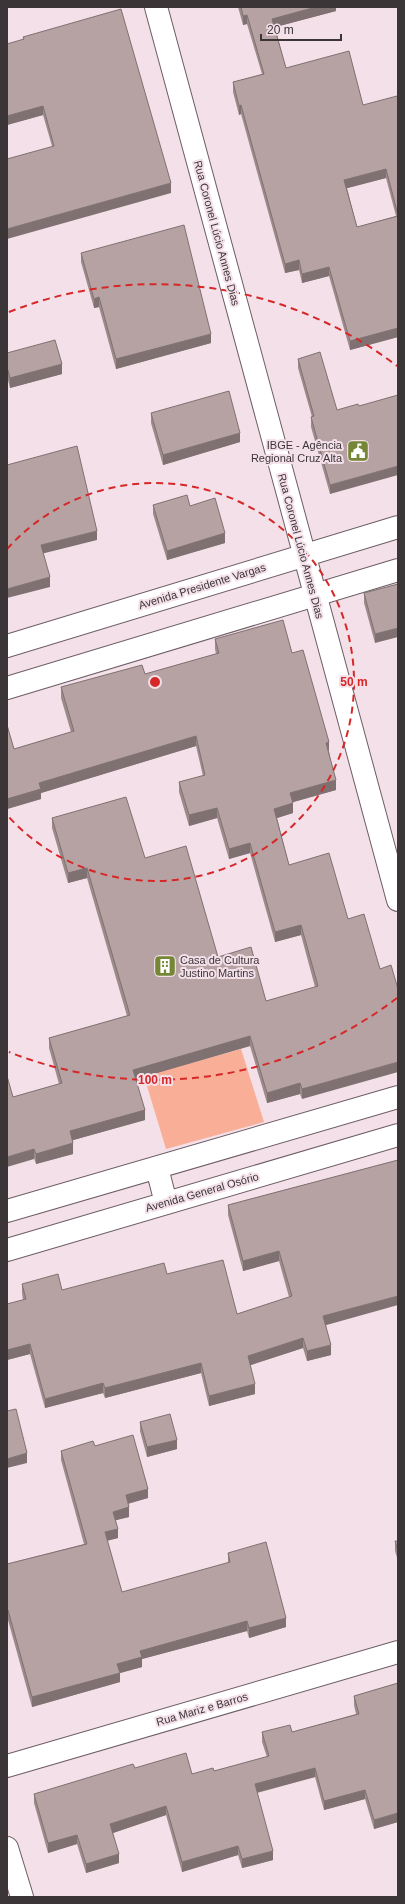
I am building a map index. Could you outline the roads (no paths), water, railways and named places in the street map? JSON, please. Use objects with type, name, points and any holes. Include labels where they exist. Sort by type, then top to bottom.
[{"type":"street","name":"Rua Coronel Lúcio Annes Dias","points":[[156,7],[303,555],[398,900]]},
{"type":"street","name":"Avenida Presidente Vargas","points":[[7,646],[398,527]]},
{"type":"street","points":[[7,688],[314,594],[398,570]]},
{"type":"street","points":[[7,1211],[398,1097]]},
{"type":"street","name":"Avenida General Osório","points":[[7,1250],[398,1135]]},
{"type":"street","points":[[157,1168],[166,1203]]},
{"type":"street","name":"Rua Mariz e Barros","points":[[7,1766],[398,1652]]},
{"type":"street","points":[[7,1848],[22,1897]]},
{"type":"place","name":"IBGE - Agência Regional Cruz Alta","points":[[358,451]]},
{"type":"place","name":"Casa de Cultura Justino Martins","points":[[165,966]]}]
